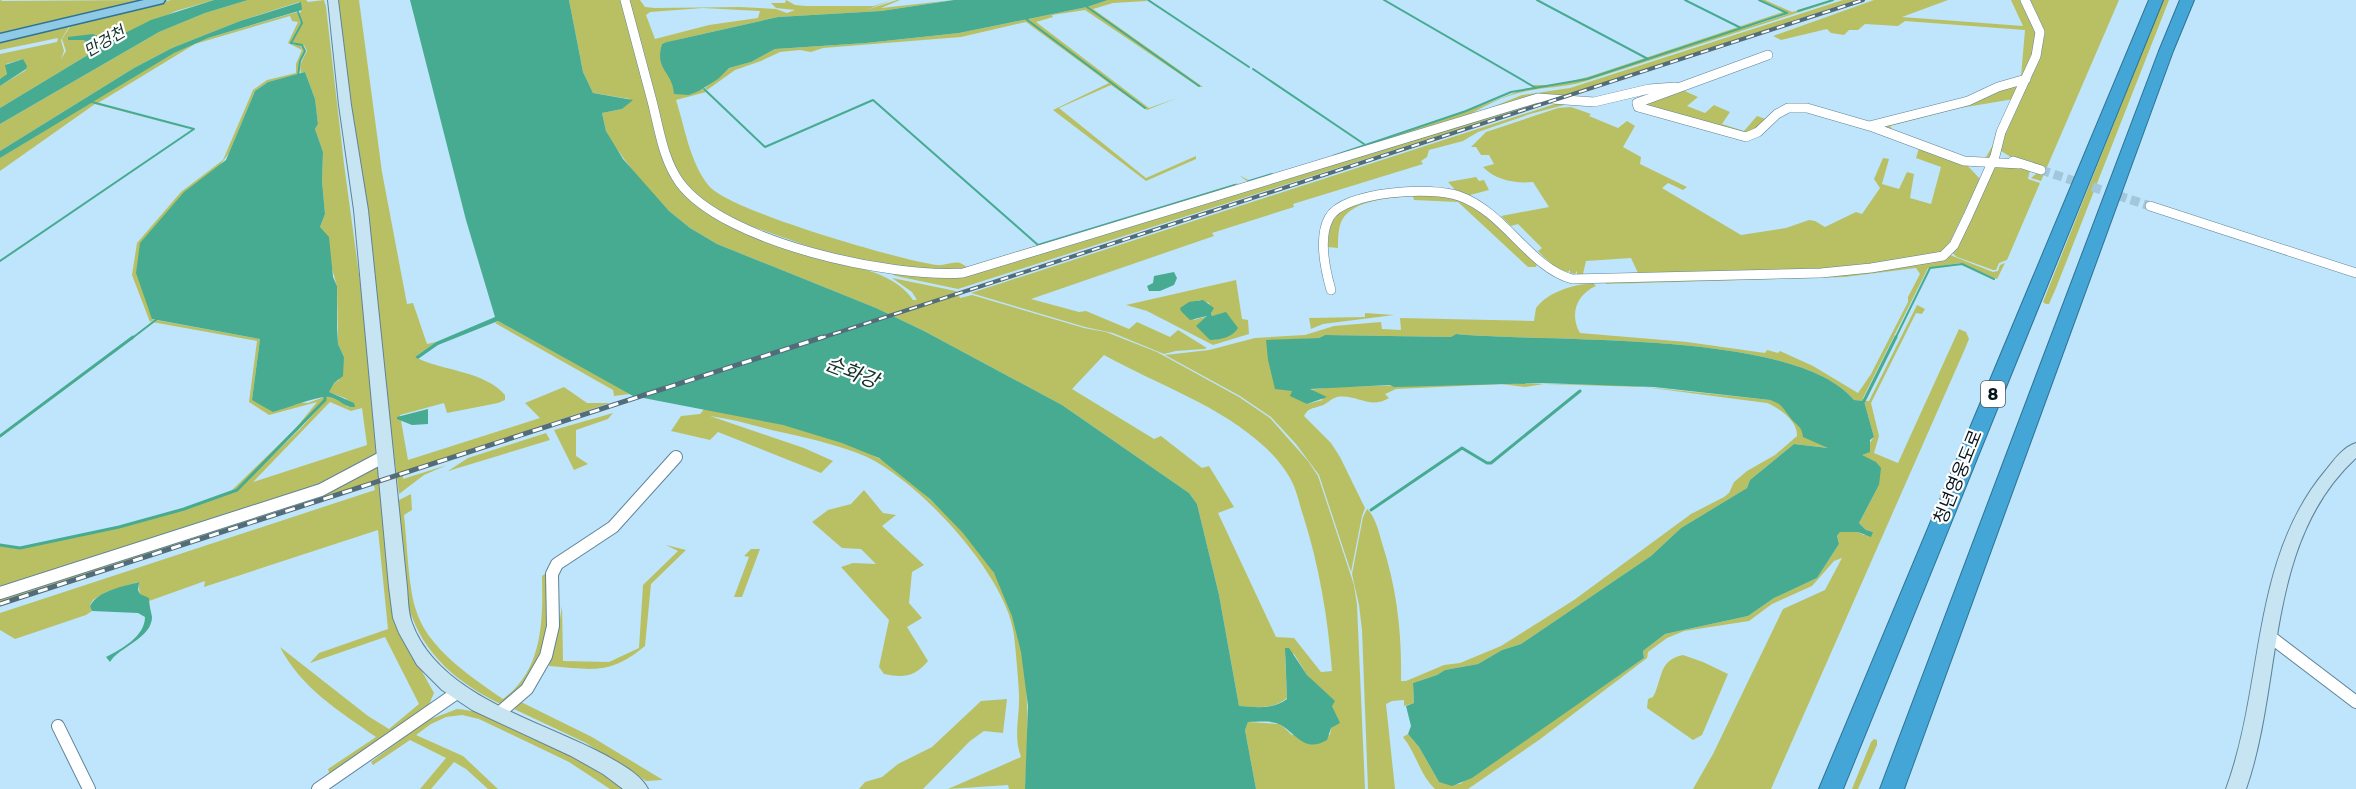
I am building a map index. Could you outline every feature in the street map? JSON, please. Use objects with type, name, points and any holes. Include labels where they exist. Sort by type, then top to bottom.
[{"type":"highway","name":"청년영웅도로","points":[[1830,789],[2156,0]]},
{"type":"highway","points":[[1893,789],[2157,73],[2187,0]]},
{"type":"main road","points":[[0,38],[159,0]]},
{"type":"street","points":[[333,0],[346,116],[361,210],[398,587],[404,625],[421,657],[431,670],[458,692],[601,763],[638,789]]},
{"type":"street","points":[[625,0],[667,153],[678,179],[691,197],[722,217],[783,241],[866,266],[909,272],[963,273],[1538,98],[1594,102],[1649,89],[1675,87]]},
{"type":"street","points":[[1331,290],[1324,262],[1327,225],[1331,215],[1353,202],[1394,192],[1431,190],[1476,203],[1501,220],[1553,272],[1568,278],[1773,275],[1844,271],[1943,256],[1957,240],[2041,39],[2025,0]]},
{"type":"street","points":[[1768,55],[1675,87],[1637,103],[1638,107],[1746,136],[1757,132],[1780,112],[1795,107],[1804,107],[1857,125],[1869,126],[1964,161],[2020,164]]},
{"type":"street","points":[[1869,126],[1968,101],[1998,87],[2026,79]]},
{"type":"street","points":[[1997,148],[2004,157],[2041,170]]},
{"type":"street","points":[[1964,161],[1983,177]]},
{"type":"street","points":[[2150,206],[2356,273]]},
{"type":"street","points":[[2236,789],[2249,747],[2268,635],[2284,560],[2294,531],[2314,496],[2345,457],[2356,449]]},
{"type":"street","points":[[0,593],[321,490],[385,456]]},
{"type":"street","points":[[499,713],[527,688],[546,656],[553,626],[552,574],[557,564],[613,527],[676,457]]},
{"type":"street","points":[[2268,635],[2356,702]]},
{"type":"street","points":[[318,789],[458,692]]},
{"type":"street","points":[[58,726],[89,789]]},
{"type":"shaded area","points":[[0,0],[3,1],[144,0],[0,35]]},
{"type":"shaded area","points":[[171,0],[214,0],[176,11],[107,42],[98,43],[99,36],[68,40],[83,40],[96,46],[96,50],[0,108],[0,86],[26,70],[23,59],[6,64],[7,74],[0,79],[0,54],[57,42],[58,38],[0,50],[0,42],[70,25],[61,40],[64,51],[61,59],[66,51],[62,39],[71,25]]},
{"type":"shaded area","points":[[248,0],[306,0],[308,2],[324,0],[363,304],[376,456],[320,488],[0,591],[0,545],[20,548],[104,531],[184,509],[237,490],[300,429],[326,400],[326,396],[337,399],[348,407],[350,402],[328,392],[339,380],[344,357],[338,344],[337,286],[320,227],[325,214],[322,181],[323,152],[315,129],[318,124],[315,99],[305,72],[301,73],[301,64],[307,51],[304,45],[300,45],[305,51],[299,61],[299,74],[268,82],[255,91],[229,153],[221,164],[152,319],[154,320],[150,322],[132,275],[137,243],[181,192],[223,160],[253,90],[267,80],[296,73],[296,64],[302,50],[288,43],[298,22],[292,21],[290,16],[195,44],[98,103],[92,101],[165,57],[201,40],[297,12],[301,23],[291,41],[293,45],[297,45],[292,42],[302,23],[299,14],[302,10],[299,2],[240,21],[172,48],[134,68],[0,151],[0,124],[159,32],[205,13]],"holes":[[[330,402],[351,411],[362,408],[367,445],[253,482]]]},
{"type":"shaded area","points":[[337,0],[359,0],[382,172],[407,304],[413,303],[427,344],[436,342],[415,357],[475,376],[496,387],[505,395],[505,400],[498,403],[447,413],[444,403],[400,415],[408,460],[540,418],[525,403],[564,387],[587,403],[610,403],[403,472],[403,479],[447,465],[424,475],[399,494]]},
{"type":"shaded area","points":[[569,0],[622,0],[676,184],[704,210],[850,266],[876,273],[901,287],[913,300],[917,300],[912,292],[892,278],[956,291],[960,298],[972,295],[1084,328],[1106,332],[1157,352],[1239,397],[1270,418],[1308,461],[1318,476],[1354,585],[1357,605],[1365,789],[1256,789],[1245,730],[1248,722],[1280,724],[1292,735],[1330,735],[1331,728],[1339,723],[1328,697],[1307,675],[1294,654],[1285,655],[1287,698],[1270,706],[1239,706],[1219,595],[1197,504],[1189,493],[1062,405],[924,331],[876,308],[717,244],[690,228],[669,211],[635,174],[606,131],[602,113],[622,109],[630,99],[593,93],[583,72]],"holes":[[[1104,355],[1229,420],[1266,448],[1286,471],[1293,484],[1314,553],[1328,631],[1332,671],[1321,672],[1294,638],[1276,637],[1218,513],[1234,507],[1209,466],[1202,468],[1161,436],[1154,439],[1072,389]]]},
{"type":"shaded area","points":[[627,0],[640,0],[645,7],[655,8],[740,7],[776,9],[787,13],[795,10],[776,8],[771,3],[785,3],[786,0],[795,5],[806,6],[874,6],[892,0],[866,10],[897,0],[900,0],[881,8],[954,0],[881,11],[778,17],[662,44],[664,66],[672,79],[689,95],[702,89],[706,92],[676,100],[689,145],[702,177],[709,186],[723,196],[780,221],[888,254],[940,265],[961,263],[967,267],[1238,183],[1236,186],[967,270],[896,269],[819,250],[731,219],[710,208],[681,178],[672,161]],"holes":[[[703,8],[760,11],[758,18],[709,25],[655,39],[646,15],[650,12]]]},
{"type":"shaded area","points":[[1108,0],[1146,0],[1113,3],[1093,9],[1203,87],[1199,87],[1085,10],[1052,15],[1053,17],[1036,22],[1149,108],[1177,98],[1147,110],[1111,85],[1059,108],[1146,178],[1196,156],[1196,159],[1146,181],[1053,110],[1109,83],[1026,22],[961,37],[823,48],[811,52],[800,50],[780,52],[735,70],[707,90],[705,88],[729,68],[751,62],[775,49],[866,43],[959,33],[1087,7]]},
{"type":"shaded area","points":[[1760,0],[1792,12],[1837,0],[1583,82],[1510,95],[1461,120],[1248,182],[1239,175],[1250,181],[1361,147],[1522,90],[1536,88],[1533,85],[1557,85],[1591,76],[1783,12],[1786,13]],"holes":[[[1786,13],[1788,14],[1742,29]]]},
{"type":"shaded area","points":[[1843,0],[1857,0],[1557,98],[1480,112],[1522,95],[1570,88]]},
{"type":"shaded area","points":[[1874,0],[1948,0],[1902,17],[2023,26],[2011,0],[2020,0],[2038,35],[2038,41],[2024,77],[1968,99],[1866,123],[1953,102],[2021,76],[2025,30],[1905,21],[1898,26],[1865,24],[1858,30],[1849,30],[1844,35],[1831,33],[1827,29],[1781,40],[1773,36]]},
{"type":"shaded area","points":[[2029,0],[2119,0],[2041,181],[2031,178],[2037,173],[2001,151],[2002,134],[2045,34]]},
{"type":"shaded area","points":[[2163,0],[2169,0],[2056,288],[2049,304],[2046,304],[2043,302]]},
{"type":"shaded area","points":[[2021,83],[2014,99],[1960,108],[1890,126],[1902,137],[1940,150],[1978,159],[1985,159],[1995,141],[1993,154],[1987,162],[1962,160],[1930,151],[1876,126],[1971,102],[2005,86]]},
{"type":"shaded area","points":[[1678,88],[1698,97],[1687,106],[1705,113],[1714,105],[1730,112],[1722,124],[1744,131],[1757,116],[1766,119],[1751,134],[1647,109],[1643,101]]},
{"type":"shaded area","points":[[1535,100],[1550,100],[958,289],[896,276],[886,271],[943,277]]},
{"type":"shaded area","points":[[91,102],[193,130],[95,104],[0,171],[0,158]]},
{"type":"shaded area","points":[[1558,103],[1568,104],[1530,114],[1478,132],[1463,141],[1429,150],[1427,157],[1421,161],[1423,164],[1293,204],[1294,207],[1212,233],[1214,236],[1031,299],[1079,312],[1086,311],[1129,329],[1137,322],[1170,337],[1178,330],[1207,348],[1204,349],[1164,354],[1113,333],[1085,327],[971,293]]},
{"type":"shaded area","points":[[1571,107],[1618,128],[1627,121],[1635,126],[1623,147],[1641,157],[1640,164],[1687,187],[1683,190],[1668,183],[1662,188],[1741,235],[1786,228],[1809,220],[1825,227],[1856,212],[1862,214],[1880,188],[1874,179],[1883,158],[1889,159],[1882,184],[1899,189],[1907,172],[1914,174],[1910,198],[1931,204],[1941,167],[1916,158],[1919,148],[1966,164],[1980,179],[1948,246],[1938,254],[1822,271],[1638,273],[1631,258],[1586,261],[1583,274],[1577,274],[1577,271],[1575,274],[1570,273],[1570,270],[1563,271],[1552,264],[1538,251],[1542,248],[1518,224],[1511,226],[1501,216],[1549,207],[1533,182],[1513,182],[1493,175],[1483,167],[1494,164],[1489,155],[1481,155],[1476,147],[1471,147],[1486,132],[1558,108]]},
{"type":"shaded area","points":[[1996,164],[2030,170],[2028,179],[2040,183],[2007,260],[1999,263],[1996,270],[1993,270],[1957,257],[1951,252]]},
{"type":"shaded area","points":[[1476,177],[1479,181],[1484,180],[1489,190],[1460,195],[1448,182]]},
{"type":"shaded area","points":[[1423,192],[1474,204],[1537,263],[1536,267],[1528,267],[1458,202],[1414,200],[1413,196],[1374,201],[1355,208],[1342,220],[1338,248],[1328,247],[1332,222],[1341,212],[1351,206],[1375,198]]},
{"type":"shaded area","points":[[1950,255],[1993,272],[1998,271],[2000,265],[2005,263],[1997,279],[1960,263],[1928,268],[1863,398],[1864,401],[1854,400],[1824,377],[1780,361],[1727,350],[1607,340],[1456,334],[1451,337],[1325,335],[1319,338],[1266,341],[1292,391],[1307,404],[1323,400],[1307,390],[1336,387],[1491,383],[1626,385],[1770,400],[1781,403],[1803,431],[1830,448],[1794,444],[1750,480],[1747,488],[1681,528],[1651,556],[1521,644],[1502,650],[1478,664],[1445,670],[1413,683],[1414,703],[1404,706],[1404,700],[1386,704],[1395,789],[1368,789],[1362,630],[1352,574],[1363,517],[1367,509],[1376,524],[1395,594],[1401,646],[1401,681],[1406,681],[1444,665],[1460,663],[1501,646],[1574,600],[1691,514],[1724,497],[1729,493],[1734,482],[1747,471],[1775,455],[1797,436],[1794,425],[1782,412],[1767,403],[1644,387],[1544,384],[1525,387],[1501,384],[1396,389],[1385,394],[1389,398],[1376,402],[1337,397],[1309,410],[1304,416],[1331,443],[1365,508],[1362,516],[1351,572],[1319,475],[1296,444],[1271,417],[1240,396],[1165,355],[1209,350],[1255,338],[1305,335],[1334,326],[1381,322],[1382,329],[1401,330],[1400,318],[1534,321],[1536,308],[1554,293],[1577,285],[1593,283],[1596,286],[1584,294],[1575,312],[1580,333],[1687,342],[1765,353],[1767,350],[1778,353],[1780,351],[1813,366],[1858,393],[1871,374],[1908,302],[1908,297],[1920,274],[1916,268],[1845,277],[1606,284],[1605,282],[1800,276]]},
{"type":"shaded area","points":[[1236,280],[1242,319],[1248,320],[1249,334],[1213,345],[1147,311],[1126,305]],"holes":[[[1198,300],[1209,303],[1212,316],[1222,314],[1228,336],[1215,340],[1208,316],[1194,320]]]},
{"type":"shaded area","points":[[1917,305],[1925,309],[1922,314],[1916,313],[1871,403],[1879,436],[1874,453],[1898,463],[1959,329],[1966,332],[1969,339],[1964,351],[1771,789],[1693,789],[1713,754],[1783,609],[1825,590],[1842,558],[1834,561],[1812,586],[1772,604],[1749,621],[1684,631],[1667,638],[1648,652],[1647,658],[1539,740],[1468,789],[1435,789],[1403,737],[1408,734],[1419,747],[1439,782],[1460,784],[1644,658],[1643,651],[1665,634],[1748,616],[1774,598],[1817,578],[1839,544],[1837,536],[1840,532],[1858,532],[1864,535],[1873,532],[1866,530],[1859,523],[1879,485],[1861,455],[1874,437],[1864,401],[1869,401]]},
{"type":"shaded area","points":[[1365,313],[1394,315],[1323,324],[1311,329],[1309,318],[1365,317]]},
{"type":"shaded area","points":[[156,320],[260,339],[252,400],[308,403],[324,397],[324,400],[299,429],[237,489],[232,490],[296,428],[317,402],[269,415],[249,402],[257,341],[152,322]]},
{"type":"shaded area","points":[[498,321],[630,394],[614,396],[613,390],[495,323]]},
{"type":"shaded area","points":[[704,409],[815,433],[858,448],[878,458],[911,482],[974,544],[1000,584],[1018,633],[1026,685],[1025,789],[1009,789],[1008,785],[948,789],[1021,757],[1017,741],[1019,694],[1016,657],[1008,611],[996,586],[958,533],[911,487],[888,469],[847,449],[710,416],[804,448],[833,461],[821,473],[718,432],[710,440],[671,431],[681,416],[700,414]]},
{"type":"shaded area","points":[[613,413],[608,419],[576,430],[576,456],[588,464],[574,470],[554,430]]},
{"type":"shaded area","points":[[546,433],[550,440],[448,471],[468,458]]},
{"type":"shaded area","points":[[378,465],[405,641],[434,693],[428,707],[330,776],[328,769],[376,737],[310,687],[280,647],[368,716],[389,729],[419,704],[385,637],[310,663],[319,653],[388,629],[378,530],[204,587],[205,581],[149,601],[148,598],[140,595],[138,582],[106,592],[93,600],[90,605],[92,611],[86,615],[15,639],[0,630],[0,613],[375,490],[373,482],[0,602],[0,594]]},
{"type":"shaded area","points":[[864,490],[883,513],[896,515],[882,526],[924,565],[912,572],[909,603],[922,618],[907,627],[928,661],[908,675],[884,674],[879,667],[889,620],[841,567],[853,563],[876,564],[861,549],[842,548],[812,522],[828,510],[851,504]]},
{"type":"shaded area","points":[[411,494],[412,510],[404,515],[411,586],[421,622],[439,648],[451,660],[503,699],[526,674],[533,659],[541,627],[542,576],[546,573],[548,613],[544,645],[531,674],[503,705],[472,688],[445,667],[415,625],[409,608],[397,501]]},
{"type":"shaded area","points":[[666,545],[686,550],[651,584],[645,646],[632,656],[610,666],[589,669],[549,666],[557,638],[562,606],[563,661],[609,662],[639,648],[643,585],[678,551]]},
{"type":"shaded area","points":[[751,549],[760,549],[742,597],[734,597],[749,557],[744,556]]},
{"type":"shaded area","points":[[1683,655],[1728,674],[1702,735],[1693,740],[1647,708],[1648,699],[1653,697],[1666,664]]},
{"type":"shaded area","points":[[1007,699],[1003,733],[984,731],[970,741],[923,789],[859,789],[865,782],[882,777],[898,764],[932,747],[981,701]]},
{"type":"shaded area","points":[[521,702],[592,737],[663,780],[646,781],[586,743],[514,709]]},
{"type":"shaded area","points":[[457,709],[497,719],[544,740],[627,789],[610,789],[569,762],[479,719],[462,715],[446,717],[416,735],[463,756],[498,789],[488,789],[466,769],[454,762],[431,789],[420,789],[446,758],[410,740],[373,765],[371,762],[426,721]]},
{"type":"shaded area","points":[[1874,739],[1877,740],[1877,745],[1858,789],[1852,789],[1871,742]]},
{"type":"water","points":[[214,0],[248,0],[205,13],[159,32],[0,124],[0,108],[96,50],[96,46],[83,40],[68,40],[68,37],[93,34],[103,38],[99,43],[107,42],[151,20]]},
{"type":"water","name":"순화강","points":[[410,0],[569,0],[583,72],[593,93],[633,100],[622,109],[602,113],[606,131],[623,159],[669,211],[690,228],[717,244],[876,308],[924,331],[1062,405],[1189,493],[1197,504],[1219,595],[1239,706],[1270,706],[1287,699],[1285,648],[1289,648],[1307,675],[1335,701],[1332,706],[1340,723],[1331,728],[1327,740],[1313,745],[1307,744],[1278,723],[1248,722],[1245,730],[1256,789],[1025,789],[1028,706],[1021,652],[1012,616],[994,573],[963,533],[930,499],[879,458],[842,443],[783,425],[633,396],[498,321],[438,345],[418,359],[415,357],[436,342],[495,317],[466,220]]},
{"type":"water","points":[[954,0],[1108,0],[1087,7],[959,33],[866,43],[775,49],[751,62],[729,68],[718,79],[689,95],[674,94],[671,81],[660,60],[662,44],[667,42],[778,17],[881,11]]},
{"type":"water","points":[[301,2],[302,10],[208,38],[174,53],[0,158],[0,151],[134,68],[172,48],[240,21]]},
{"type":"water","points":[[23,59],[27,66],[26,69],[0,86],[0,79],[7,74],[5,65]]},
{"type":"water","points":[[305,72],[315,99],[318,124],[315,129],[323,152],[322,181],[325,214],[320,227],[329,237],[333,277],[337,286],[338,344],[344,357],[343,376],[334,383],[329,392],[354,403],[355,407],[325,397],[273,412],[252,400],[260,339],[152,319],[136,273],[140,243],[184,192],[226,160],[255,91],[268,82]]},
{"type":"water","points":[[1174,272],[1177,278],[1174,285],[1160,291],[1149,291],[1147,286],[1153,283],[1154,276]]},
{"type":"water","points":[[1203,300],[1214,308],[1212,316],[1226,312],[1238,328],[1233,334],[1210,340],[1196,326],[1207,316],[1190,320],[1181,311],[1180,308],[1189,302]]},
{"type":"water","points":[[1456,334],[1607,340],[1727,350],[1780,361],[1824,377],[1854,400],[1864,401],[1874,437],[1870,440],[1870,452],[1862,455],[1876,462],[1881,468],[1879,485],[1859,523],[1866,530],[1873,532],[1871,537],[1858,532],[1840,532],[1837,536],[1839,544],[1817,578],[1774,598],[1748,616],[1665,634],[1643,651],[1644,658],[1472,778],[1452,786],[1439,782],[1419,747],[1408,734],[1411,726],[1406,706],[1414,703],[1413,683],[1445,670],[1478,664],[1502,650],[1521,644],[1651,556],[1681,528],[1747,488],[1750,480],[1794,444],[1828,448],[1803,437],[1800,427],[1781,406],[1770,400],[1654,387],[1542,383],[1394,387],[1390,385],[1310,389],[1327,397],[1307,404],[1290,396],[1292,391],[1275,389],[1266,340],[1319,338],[1325,335],[1451,337]]},
{"type":"water","points":[[428,409],[428,424],[412,425],[397,419],[397,417]]},
{"type":"water","points":[[139,582],[140,594],[149,598],[151,624],[141,637],[110,662],[106,657],[137,636],[145,617],[138,613],[92,611],[90,606],[105,593]]},
{"type":"waterway","points":[[1148,0],[1249,67]]},
{"type":"waterway","points":[[1384,0],[1536,88]]},
{"type":"waterway","points":[[1537,0],[1648,59]]},
{"type":"waterway","points":[[1685,0],[1741,28]]},
{"type":"waterway","points":[[1648,59],[1787,13],[1759,0]]},
{"type":"waterway","points":[[1798,11],[1833,0]]},
{"type":"waterway","points":[[1087,7],[1199,86]]},
{"type":"waterway","points":[[298,12],[302,23],[291,43],[302,45],[305,51],[300,61],[298,77]]},
{"type":"waterway","points":[[1026,19],[1145,108]]},
{"type":"waterway","points":[[1536,88],[1587,79],[1648,59]]},
{"type":"waterway","points":[[1253,69],[1364,144]]},
{"type":"waterway","points":[[1333,156],[1466,111],[1511,92],[1536,88]]},
{"type":"waterway","points":[[704,89],[765,147],[873,100],[1038,245],[1235,185]]},
{"type":"waterway","points":[[0,261],[194,129],[92,102]]},
{"type":"waterway","points":[[1249,181],[1272,174]]},
{"type":"waterway","points":[[1895,339],[1930,268],[1962,264],[1994,279]]},
{"type":"waterway","points":[[131,339],[157,319]]},
{"type":"waterway","points":[[0,436],[133,337]]},
{"type":"waterway","points":[[1864,401],[1895,339]]},
{"type":"waterway","points":[[1371,510],[1462,448],[1487,463],[1491,463],[1580,391]]},
{"type":"waterway","points":[[0,545],[20,548],[119,527],[184,509],[237,490],[325,400],[325,396]]},
{"type":"tunnel","points":[[2041,170],[2150,206]]},
{"type":"railway","points":[[818,339],[1863,0]]},
{"type":"railway","points":[[0,604],[823,337]]},
{"type":"water label","name":"만겅천","points":[[104,41]]}]
